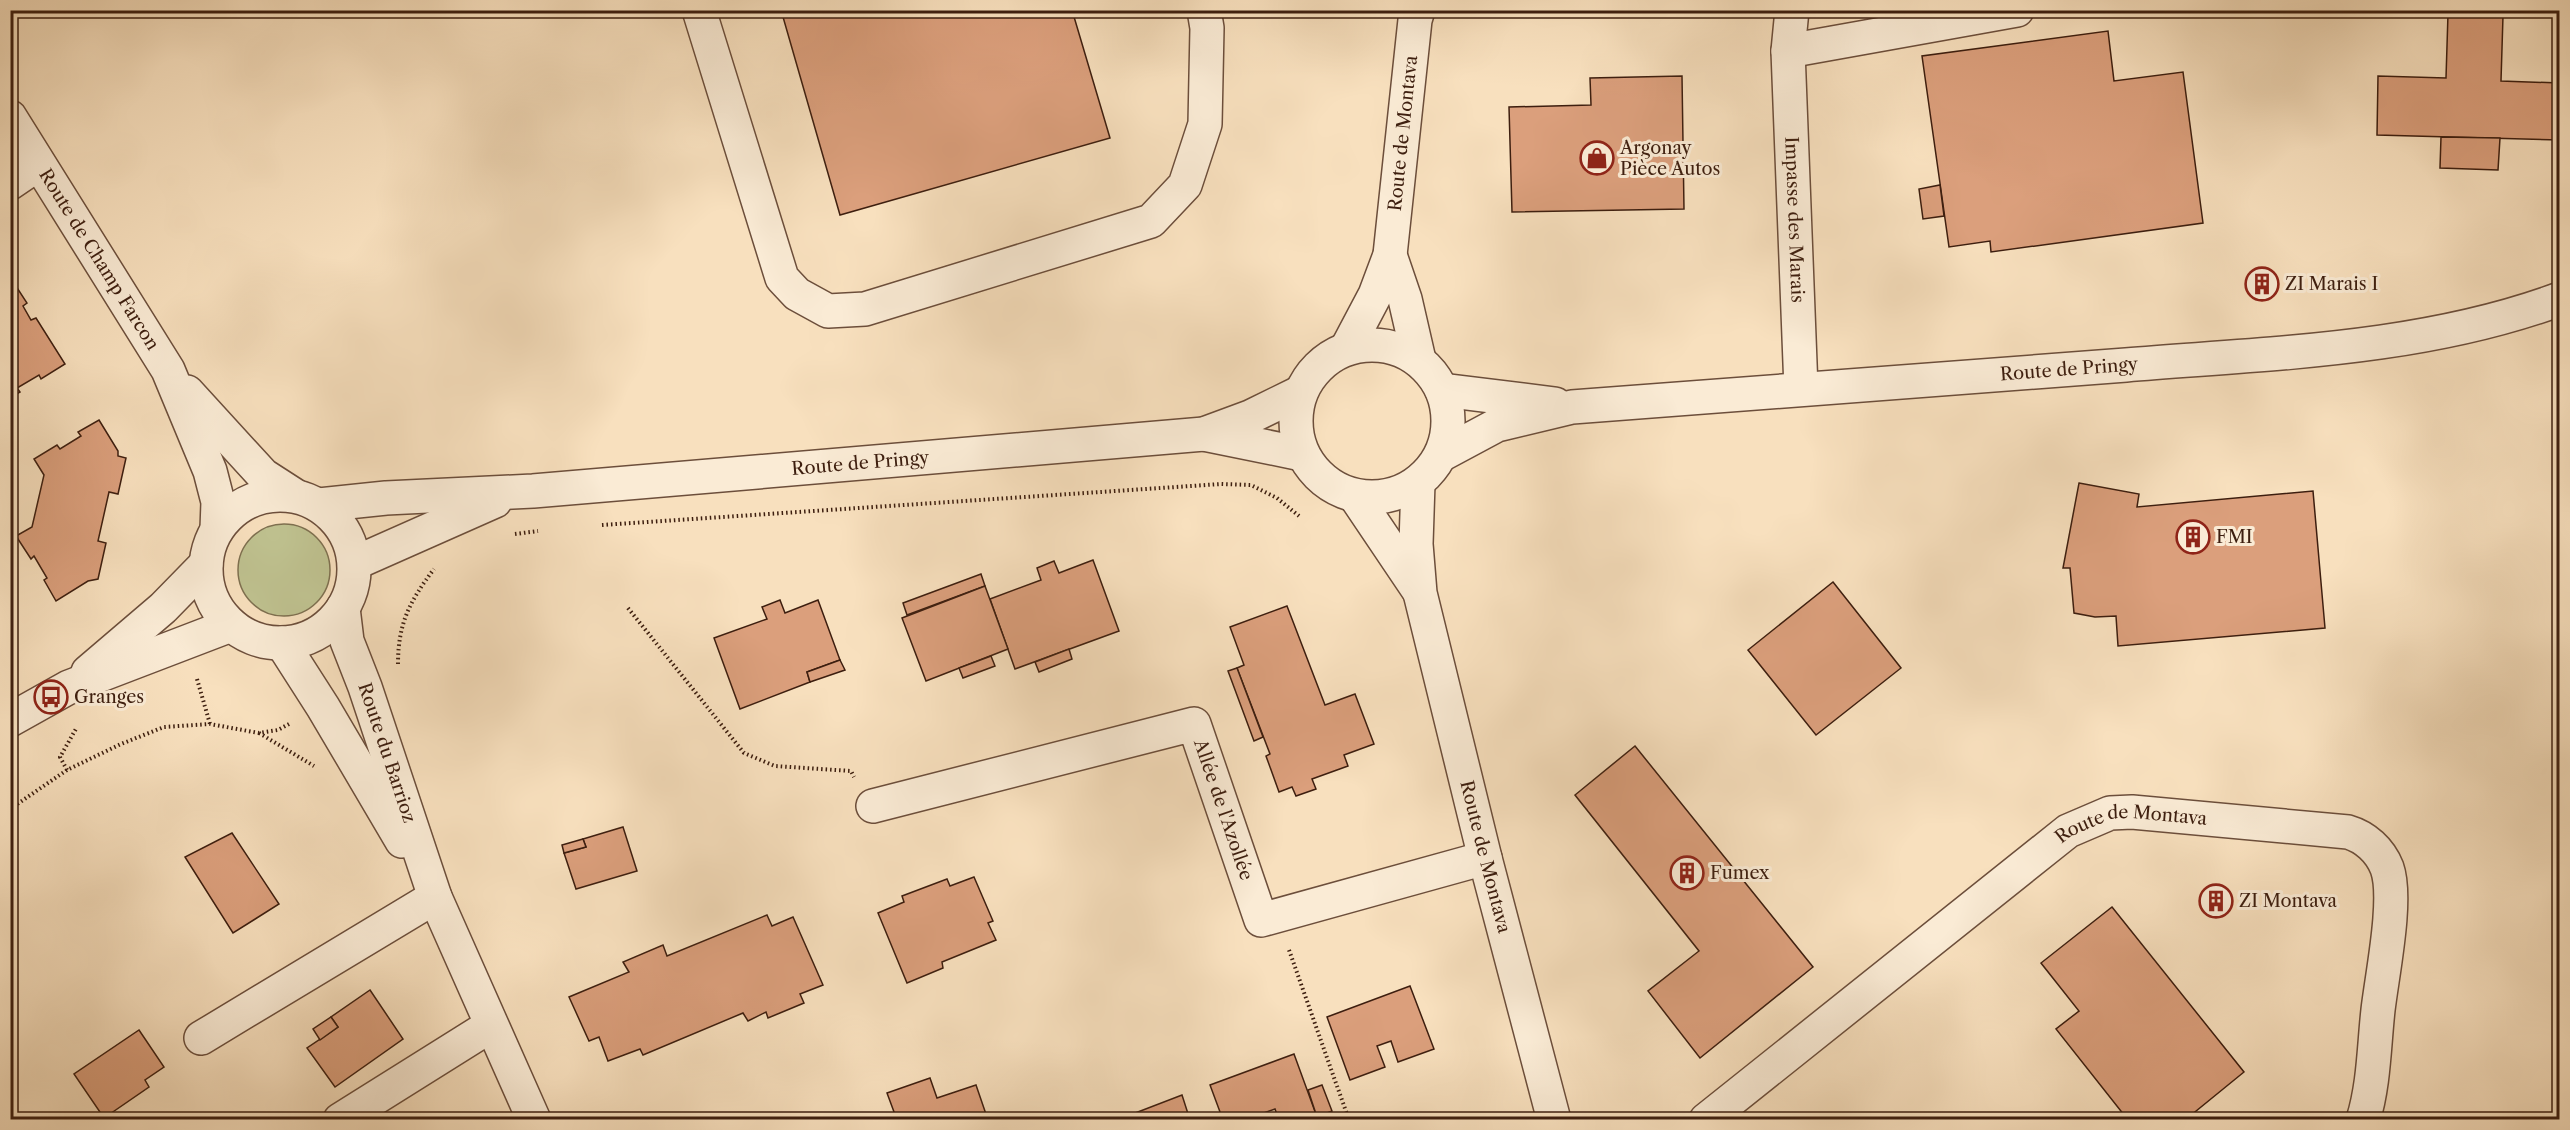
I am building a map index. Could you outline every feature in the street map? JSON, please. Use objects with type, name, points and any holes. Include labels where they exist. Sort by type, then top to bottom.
[{"type":"street","points":[[699,10],[782,278],[797,294],[828,311],[865,309],[1151,221],[1185,185],[1205,124],[1207,28],[1204,10]]},
{"type":"street","name":"Route de Montava","points":[[1347,348],[1375,295],[1390,255],[1415,20],[1418,10]]},
{"type":"street","name":"Impasse des Marais","points":[[1792,10],[1788,51],[1801,389]]},
{"type":"street","points":[[1788,51],[2017,10]]},
{"type":"street","name":"Route de Champ Farcon","points":[[10,117],[168,370],[263,475],[306,500]]},
{"type":"street","points":[[10,183],[38,164]]},
{"type":"street","name":"Route de Montava","points":[[1390,255],[1405,299],[1419,360]]},
{"type":"street","name":"Route de Pringy","points":[[1441,455],[1497,425],[1572,406],[2264,354],[2428,336],[2521,313],[2559,299]]},
{"type":"street","points":[[1366,344],[1385,345],[1419,360],[1442,390],[1448,422],[1441,455],[1431,470],[1418,483],[1388,496],[1377,498],[1355,496],[1333,488],[1315,473],[1302,454],[1295,423],[1301,392],[1312,373],[1328,358],[1347,348],[1366,344]]},
{"type":"street","name":"Route de Champ Farcon","points":[[168,370],[210,471],[218,502],[217,529]]},
{"type":"street","name":"Route de Pringy","points":[[1442,390],[1572,406]]},
{"type":"street","name":"Route de Pringy","points":[[306,500],[515,492],[1204,434],[1251,417],[1301,392]]},
{"type":"street","name":"Route de Pringy","points":[[1204,434],[1302,454]]},
{"type":"street","name":"Route de Montava","points":[[1418,483],[1416,544],[1420,593],[1485,858],[1554,1119]]},
{"type":"street","name":"Route de Pringy","points":[[355,563],[515,492]]},
{"type":"street","points":[[264,496],[306,500],[337,520],[349,540],[355,563],[352,586],[343,608],[327,626],[306,639],[282,643],[255,639],[231,625],[217,608],[208,586],[206,564],[217,529],[237,508],[264,496]]},
{"type":"street","name":"Route de Montava","points":[[1355,496],[1420,593]]},
{"type":"street","points":[[69,687],[164,608],[206,564]]},
{"type":"street","name":"Route du Barrioz","points":[[343,608],[347,641],[365,687],[435,897],[490,1026],[534,1119]]},
{"type":"street","points":[[10,720],[69,687],[231,625]]},
{"type":"street","name":"Route du Barrioz","points":[[282,643],[323,707],[435,897]]},
{"type":"street","name":"Allée de l'Azollée","points":[[873,806],[1194,724],[1261,920],[1277,916]]},
{"type":"street","name":"Route de Montava","points":[[1706,1119],[2068,831],[2110,813],[2132,812],[2348,832],[2361,836],[2380,855],[2386,867],[2391,900],[2370,1088],[2363,1119]]},
{"type":"street","points":[[1277,916],[1485,858]]},
{"type":"street","points":[[201,1038],[435,897]]},
{"type":"street","points":[[340,1119],[490,1026]]},
{"type":"path","points":[[601,526],[1221,484],[1251,485],[1277,498],[1299,516]]},
{"type":"path","points":[[510,534],[542,530]]},
{"type":"path","points":[[365,687],[398,670],[398,637],[415,594],[436,567]]},
{"type":"path","points":[[628,608],[744,753],[776,766],[851,771],[873,806]]},
{"type":"path","points":[[195,674],[210,724]]},
{"type":"path","points":[[67,770],[60,757],[82,719]]},
{"type":"path","points":[[10,809],[67,770],[121,744],[164,728],[210,724],[259,734],[278,730],[297,720]]},
{"type":"path","points":[[1277,916],[1349,1119]]},
{"type":"green space","points":[[284,524],[302,528],[316,538],[326,552],[330,570],[326,588],[316,602],[302,612],[284,616],[266,612],[252,602],[242,588],[238,570],[242,552],[252,538],[266,528]]},
{"type":"building","points":[[781,10],[1072,10],[1110,138],[840,215]]},
{"type":"building","points":[[2448,14],[2503,16],[2501,81],[2560,83],[2560,140],[2377,135],[2378,76],[2446,78]]},
{"type":"building","points":[[2108,31],[2114,81],[2183,72],[2203,223],[1991,252],[1990,241],[1949,247],[1922,56]]},
{"type":"building","name":"Argonay Pièce Autos","points":[[1682,76],[1684,209],[1512,212],[1509,107],[1591,105],[1590,78]]},
{"type":"building","points":[[2441,137],[2500,138],[2498,170],[2440,168]]},
{"type":"building","points":[[1940,185],[1944,216],[1923,219],[1919,189]]},
{"type":"building","name":"ZI Marais I","points":[[2249,276],[2274,276],[2274,291],[2250,291]]},
{"type":"building","points":[[10,277],[27,303],[23,306],[31,320],[36,318],[65,364],[41,379],[39,375],[17,388],[20,392],[10,398]]},
{"type":"building","points":[[99,420],[118,451],[118,456],[126,458],[118,494],[109,492],[98,541],[106,543],[98,579],[88,581],[56,601],[44,580],[47,578],[34,556],[31,559],[16,536],[32,527],[44,475],[34,459],[57,445],[60,449],[81,436],[78,432]]},
{"type":"building","name":"FMI","points":[[2079,483],[2139,494],[2137,507],[2313,491],[2325,628],[2118,646],[2116,616],[2095,617],[2074,613],[2070,568],[2063,568]]},
{"type":"building","points":[[1093,560],[1119,631],[1015,669],[990,599],[1041,580],[1037,568],[1054,561],[1059,573]]},
{"type":"building","points":[[981,574],[985,586],[907,615],[903,603]]},
{"type":"building","points":[[1833,582],[1901,668],[1816,735],[1748,650]]},
{"type":"building","points":[[985,586],[1008,649],[926,681],[902,618]]},
{"type":"building","points":[[780,600],[785,613],[818,600],[840,660],[807,672],[810,682],[740,709],[714,638],[767,619],[762,607]]},
{"type":"building","points":[[1287,606],[1325,705],[1355,694],[1374,744],[1344,755],[1348,766],[1312,779],[1316,789],[1296,796],[1292,787],[1279,792],[1266,756],[1270,754],[1237,668],[1244,665],[1230,627]]},
{"type":"building","points":[[1069,649],[1072,659],[1039,672],[1035,662]]},
{"type":"building","points":[[991,656],[995,666],[963,678],[959,668]]},
{"type":"building","points":[[840,660],[845,670],[810,682],[807,672]]},
{"type":"building","points":[[1237,668],[1263,737],[1254,741],[1228,671]]},
{"type":"building","name":"Fumex","points":[[1635,746],[1813,967],[1700,1058],[1648,991],[1699,951],[1575,795]]},
{"type":"building","points":[[623,827],[637,871],[576,889],[564,853],[586,847],[583,839]]},
{"type":"building","points":[[232,833],[279,904],[233,933],[185,857]]},
{"type":"building","points":[[583,839],[586,847],[564,853],[562,845]]},
{"type":"building","points":[[974,877],[993,921],[988,923],[996,940],[942,962],[943,968],[907,983],[878,913],[904,902],[902,896],[947,879],[950,886]]},
{"type":"building","name":"ZI Montava","points":[[2215,889],[2227,906],[2217,914],[2204,896]]},
{"type":"building","points":[[2112,907],[2244,1072],[2185,1120],[2128,1120],[2056,1029],[2079,1011],[2041,963]]},
{"type":"building","points":[[767,915],[772,926],[793,917],[823,985],[800,994],[804,1003],[768,1018],[766,1012],[748,1021],[743,1013],[643,1055],[640,1049],[608,1061],[599,1037],[589,1041],[569,997],[629,972],[623,962],[663,945],[667,956]]},
{"type":"building","points":[[1410,986],[1434,1049],[1398,1062],[1391,1041],[1377,1046],[1385,1067],[1350,1080],[1327,1017]]},
{"type":"building","points":[[370,990],[403,1039],[335,1087],[307,1048],[338,1027],[331,1017]]},
{"type":"building","points":[[331,1017],[338,1027],[320,1040],[313,1029]]},
{"type":"building","points":[[139,1030],[164,1067],[145,1080],[149,1087],[104,1118],[74,1074]]},
{"type":"building","points":[[1294,1054],[1317,1117],[1310,1120],[1279,1120],[1275,1109],[1261,1114],[1263,1120],[1223,1120],[1210,1085]]},
{"type":"building","points":[[930,1078],[937,1098],[976,1085],[988,1120],[897,1120],[887,1093]]},
{"type":"building","points":[[1322,1085],[1332,1111],[1317,1117],[1308,1090]]},
{"type":"building","points":[[1182,1095],[1190,1120],[1117,1120]]},
{"type":"place","name":"Argonay Pièce Autos","points":[[1597,158]]},
{"type":"place","name":"ZI Marais I","points":[[2262,284]]},
{"type":"place","name":"FMI","points":[[2193,537]]},
{"type":"place","name":"Granges","points":[[51,697]]},
{"type":"place","name":"Fumex","points":[[1687,873]]},
{"type":"place","name":"ZI Montava","points":[[2216,901]]}]
